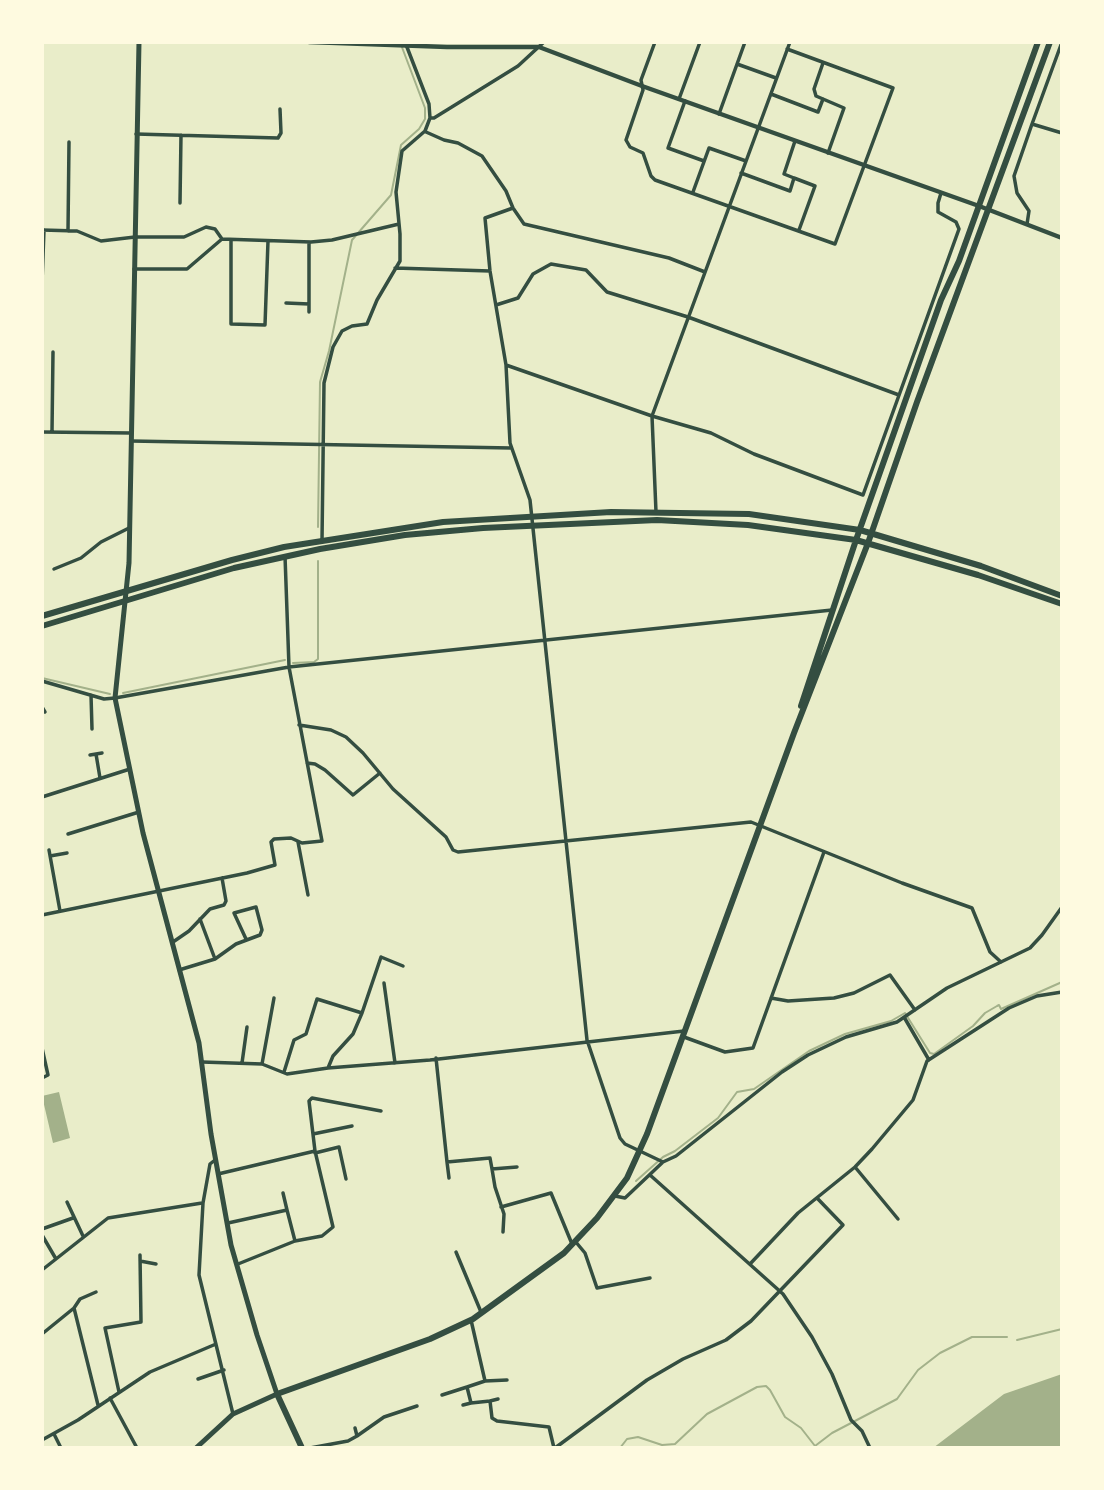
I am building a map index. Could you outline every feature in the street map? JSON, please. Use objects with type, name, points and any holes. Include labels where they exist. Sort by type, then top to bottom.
[{"type":"highway","points":[[794,733],[856,540],[941,300],[959,261],[1038,42]]},
{"type":"highway","points":[[302,1448],[277,1394],[430,1339],[481,1314],[537,1274],[574,1243],[615,1196],[640,1152],[794,733],[868,543],[1050,42]]},
{"type":"highway","points":[[42,616],[232,560],[322,541],[443,522],[656,512],[749,514],[860,530],[981,566],[1062,596]]},
{"type":"highway","points":[[42,626],[234,568],[285,556],[405,535],[532,525],[657,520],[788,530],[856,540],[978,575],[1062,604]]},
{"type":"main road","points":[[139,42],[130,528],[127,591],[115,698],[157,890],[191,1007],[202,1062],[215,1160],[236,1265],[277,1394],[233,1415],[199,1447]]},
{"type":"street","points":[[309,42],[539,47],[1062,238]]},
{"type":"street","points":[[430,118],[518,66],[544,42]]},
{"type":"street","points":[[655,42],[641,80],[643,90],[626,140],[629,147],[643,153],[655,180],[837,243],[893,88],[788,49]]},
{"type":"street","points":[[700,42],[668,148],[704,161]]},
{"type":"street","points":[[719,114],[745,42]]},
{"type":"street","points":[[656,512],[652,416],[790,42]]},
{"type":"street","points":[[1027,225],[1029,211],[1017,193],[1015,171],[1062,42]]},
{"type":"street","points":[[322,541],[324,383],[336,339],[342,331],[352,326],[367,324],[377,300],[400,261],[400,224],[396,192],[402,151],[425,131],[430,118],[429,104],[406,44]]},
{"type":"street","points":[[823,63],[814,89],[816,96],[844,107],[828,153]]},
{"type":"street","points":[[737,64],[776,78]]},
{"type":"street","points":[[771,94],[818,111],[823,99]]},
{"type":"street","points":[[136,134],[278,138],[281,133],[280,109]]},
{"type":"street","points":[[1032,124],[1062,133]]},
{"type":"street","points":[[425,131],[458,143],[482,156],[506,191],[513,208],[527,225],[670,258],[705,272]]},
{"type":"street","points":[[180,203],[181,135]]},
{"type":"street","points":[[795,141],[784,174],[814,186],[799,230]]},
{"type":"street","points":[[68,230],[69,142]]},
{"type":"street","points":[[692,193],[709,148],[746,161]]},
{"type":"street","points":[[741,173],[790,191],[794,178]]},
{"type":"street","points":[[506,365],[652,416],[711,433],[754,454],[863,495],[959,229],[956,222],[938,212],[941,193]]},
{"type":"street","points":[[181,195],[188,194]]},
{"type":"street","points":[[513,208],[485,218],[490,271],[506,365],[511,448],[529,492],[587,1040],[620,1138],[625,1144],[663,1162]]},
{"type":"street","points":[[134,269],[187,269],[222,239],[327,241],[400,224]]},
{"type":"street","points":[[42,283],[43,230],[77,231],[101,241],[135,237],[184,237],[206,227],[215,229],[222,239]]},
{"type":"street","points":[[231,240],[231,324],[265,325],[268,241]]},
{"type":"street","points":[[309,242],[309,312]]},
{"type":"street","points":[[496,306],[518,298],[534,274],[551,264],[586,270],[607,292],[688,317],[907,398]]},
{"type":"street","points":[[395,268],[490,271]]},
{"type":"street","points":[[286,303],[309,304]]},
{"type":"street","points":[[52,352],[52,432]]},
{"type":"street","points":[[42,432],[131,433]]},
{"type":"street","points":[[131,441],[511,448]]},
{"type":"street","points":[[54,569],[80,558],[101,542],[130,528]]},
{"type":"street","points":[[42,915],[275,865],[271,842],[274,839],[322,841],[289,667],[285,556]]},
{"type":"street","points":[[42,681],[104,699],[289,667],[834,610]]},
{"type":"street","points":[[91,695],[92,730]]},
{"type":"street","points":[[299,725],[331,730],[346,737],[393,789],[446,837],[453,850],[458,852],[751,822],[972,908],[990,952],[1001,962]]},
{"type":"street","points":[[90,755],[99,754],[100,778]]},
{"type":"street","points":[[306,763],[315,764],[325,770],[353,795],[380,773]]},
{"type":"street","points":[[42,797],[130,769]]},
{"type":"street","points":[[68,834],[139,812]]},
{"type":"street","points":[[298,842],[308,895]]},
{"type":"street","points":[[49,850],[60,911]]},
{"type":"street","points":[[202,1062],[262,1064],[287,1074],[583,1043],[587,1040],[683,1034],[725,1052],[753,1048],[824,852]]},
{"type":"street","points":[[50,856],[67,853]]},
{"type":"street","points":[[172,942],[188,932],[210,909],[224,905],[226,901],[222,878]]},
{"type":"street","points":[[180,970],[215,959],[246,939],[260,935],[262,930],[256,907],[233,913],[246,939]]},
{"type":"street","points":[[615,1196],[625,1198],[663,1162],[676,1156],[782,1072],[808,1055],[846,1037],[889,1025],[947,988],[1035,944],[1062,907]]},
{"type":"street","points":[[200,919],[215,959]]},
{"type":"street","points":[[328,1068],[333,1056],[353,1034],[381,957],[403,966]]},
{"type":"street","points":[[771,998],[788,1001],[834,998],[854,993],[890,975],[915,1010]]},
{"type":"street","points":[[384,983],[396,1063]]},
{"type":"street","points":[[929,1060],[1009,1008],[1037,996],[1062,992]]},
{"type":"street","points":[[262,1064],[274,998]]},
{"type":"street","points":[[284,1072],[294,1040],[306,1034],[317,999],[362,1013]]},
{"type":"street","points":[[750,1264],[797,1213],[855,1167],[913,1100],[929,1060],[907,1016]]},
{"type":"street","points":[[242,1063],[247,1027]]},
{"type":"street","points":[[42,1048],[48,1075],[42,1078]]},
{"type":"street","points":[[436,1058],[449,1178]]},
{"type":"street","points":[[236,1265],[295,1241],[322,1236],[333,1227],[315,1152],[309,1101],[312,1098],[381,1111]]},
{"type":"street","points":[[313,1134],[352,1126]]},
{"type":"street","points":[[218,1174],[339,1147],[346,1178]]},
{"type":"street","points":[[447,1162],[490,1158],[503,1214],[503,1231]]},
{"type":"street","points":[[215,1160],[210,1164],[203,1203],[200,1275],[233,1415]]},
{"type":"street","points":[[492,1169],[517,1167]]},
{"type":"street","points":[[855,1167],[898,1219]]},
{"type":"street","points":[[650,1175],[778,1290],[811,1337],[832,1374],[851,1420],[870,1448]]},
{"type":"street","points":[[283,1193],[295,1241]]},
{"type":"street","points":[[501,1207],[551,1194],[574,1243],[585,1253],[597,1288],[650,1278]]},
{"type":"street","points":[[490,1401],[492,1418],[497,1421],[548,1427],[554,1448],[647,1380],[683,1359],[726,1340],[751,1321],[843,1225],[817,1198]]},
{"type":"street","points":[[67,1202],[83,1236]]},
{"type":"street","points":[[42,1270],[103,1221],[116,1215],[203,1203]]},
{"type":"street","points":[[227,1224],[287,1210]]},
{"type":"street","points":[[42,1230],[73,1218]]},
{"type":"street","points":[[42,1236],[56,1259]]},
{"type":"street","points":[[456,1252],[481,1314]]},
{"type":"street","points":[[119,1392],[105,1328],[141,1322],[140,1255]]},
{"type":"street","points":[[140,1261],[156,1264]]},
{"type":"street","points":[[42,1334],[74,1308],[80,1299],[96,1292]]},
{"type":"street","points":[[74,1308],[98,1405]]},
{"type":"street","points":[[471,1320],[485,1381]]},
{"type":"street","points":[[42,1440],[150,1372],[216,1344]]},
{"type":"street","points":[[198,1380],[223,1370]]},
{"type":"street","points":[[442,1395],[485,1381],[507,1380]]},
{"type":"street","points":[[467,1387],[471,1403]]},
{"type":"street","points":[[110,1398],[137,1448]]},
{"type":"street","points":[[463,1405],[498,1399]]},
{"type":"street","points":[[310,1448],[348,1441],[384,1417],[417,1406]]},
{"type":"street","points":[[355,1428],[357,1436]]},
{"type":"street","points":[[54,1434],[61,1448]]},
{"type":"shaded area","points":[[59,1092],[70,1138],[53,1143],[42,1096]]},
{"type":"shaded area","points":[[1062,1374],[1062,1448],[933,1448],[1004,1394]]},
{"type":"waterway","points":[[318,527],[320,382],[352,240],[391,195],[401,145],[419,129],[425,119],[425,108],[400,42]]},
{"type":"waterway","points":[[293,663],[314,662],[318,659],[318,561]]},
{"type":"waterway","points":[[123,693],[285,660]]},
{"type":"waterway","points":[[42,678],[110,694]]},
{"type":"waterway","points":[[636,1181],[663,1157],[718,1118],[737,1092],[754,1089],[809,1051],[845,1034],[891,1021],[905,1013],[930,1053],[934,1054],[997,1006],[1001,1009],[1062,982]]},
{"type":"waterway","points":[[1017,1340],[1062,1329]]},
{"type":"waterway","points":[[620,1448],[627,1439],[638,1437],[662,1445],[675,1444],[707,1414],[757,1387],[766,1386],[785,1417],[801,1428],[815,1446],[832,1433],[897,1399],[918,1370],[940,1353],[972,1337],[1007,1337]]}]
